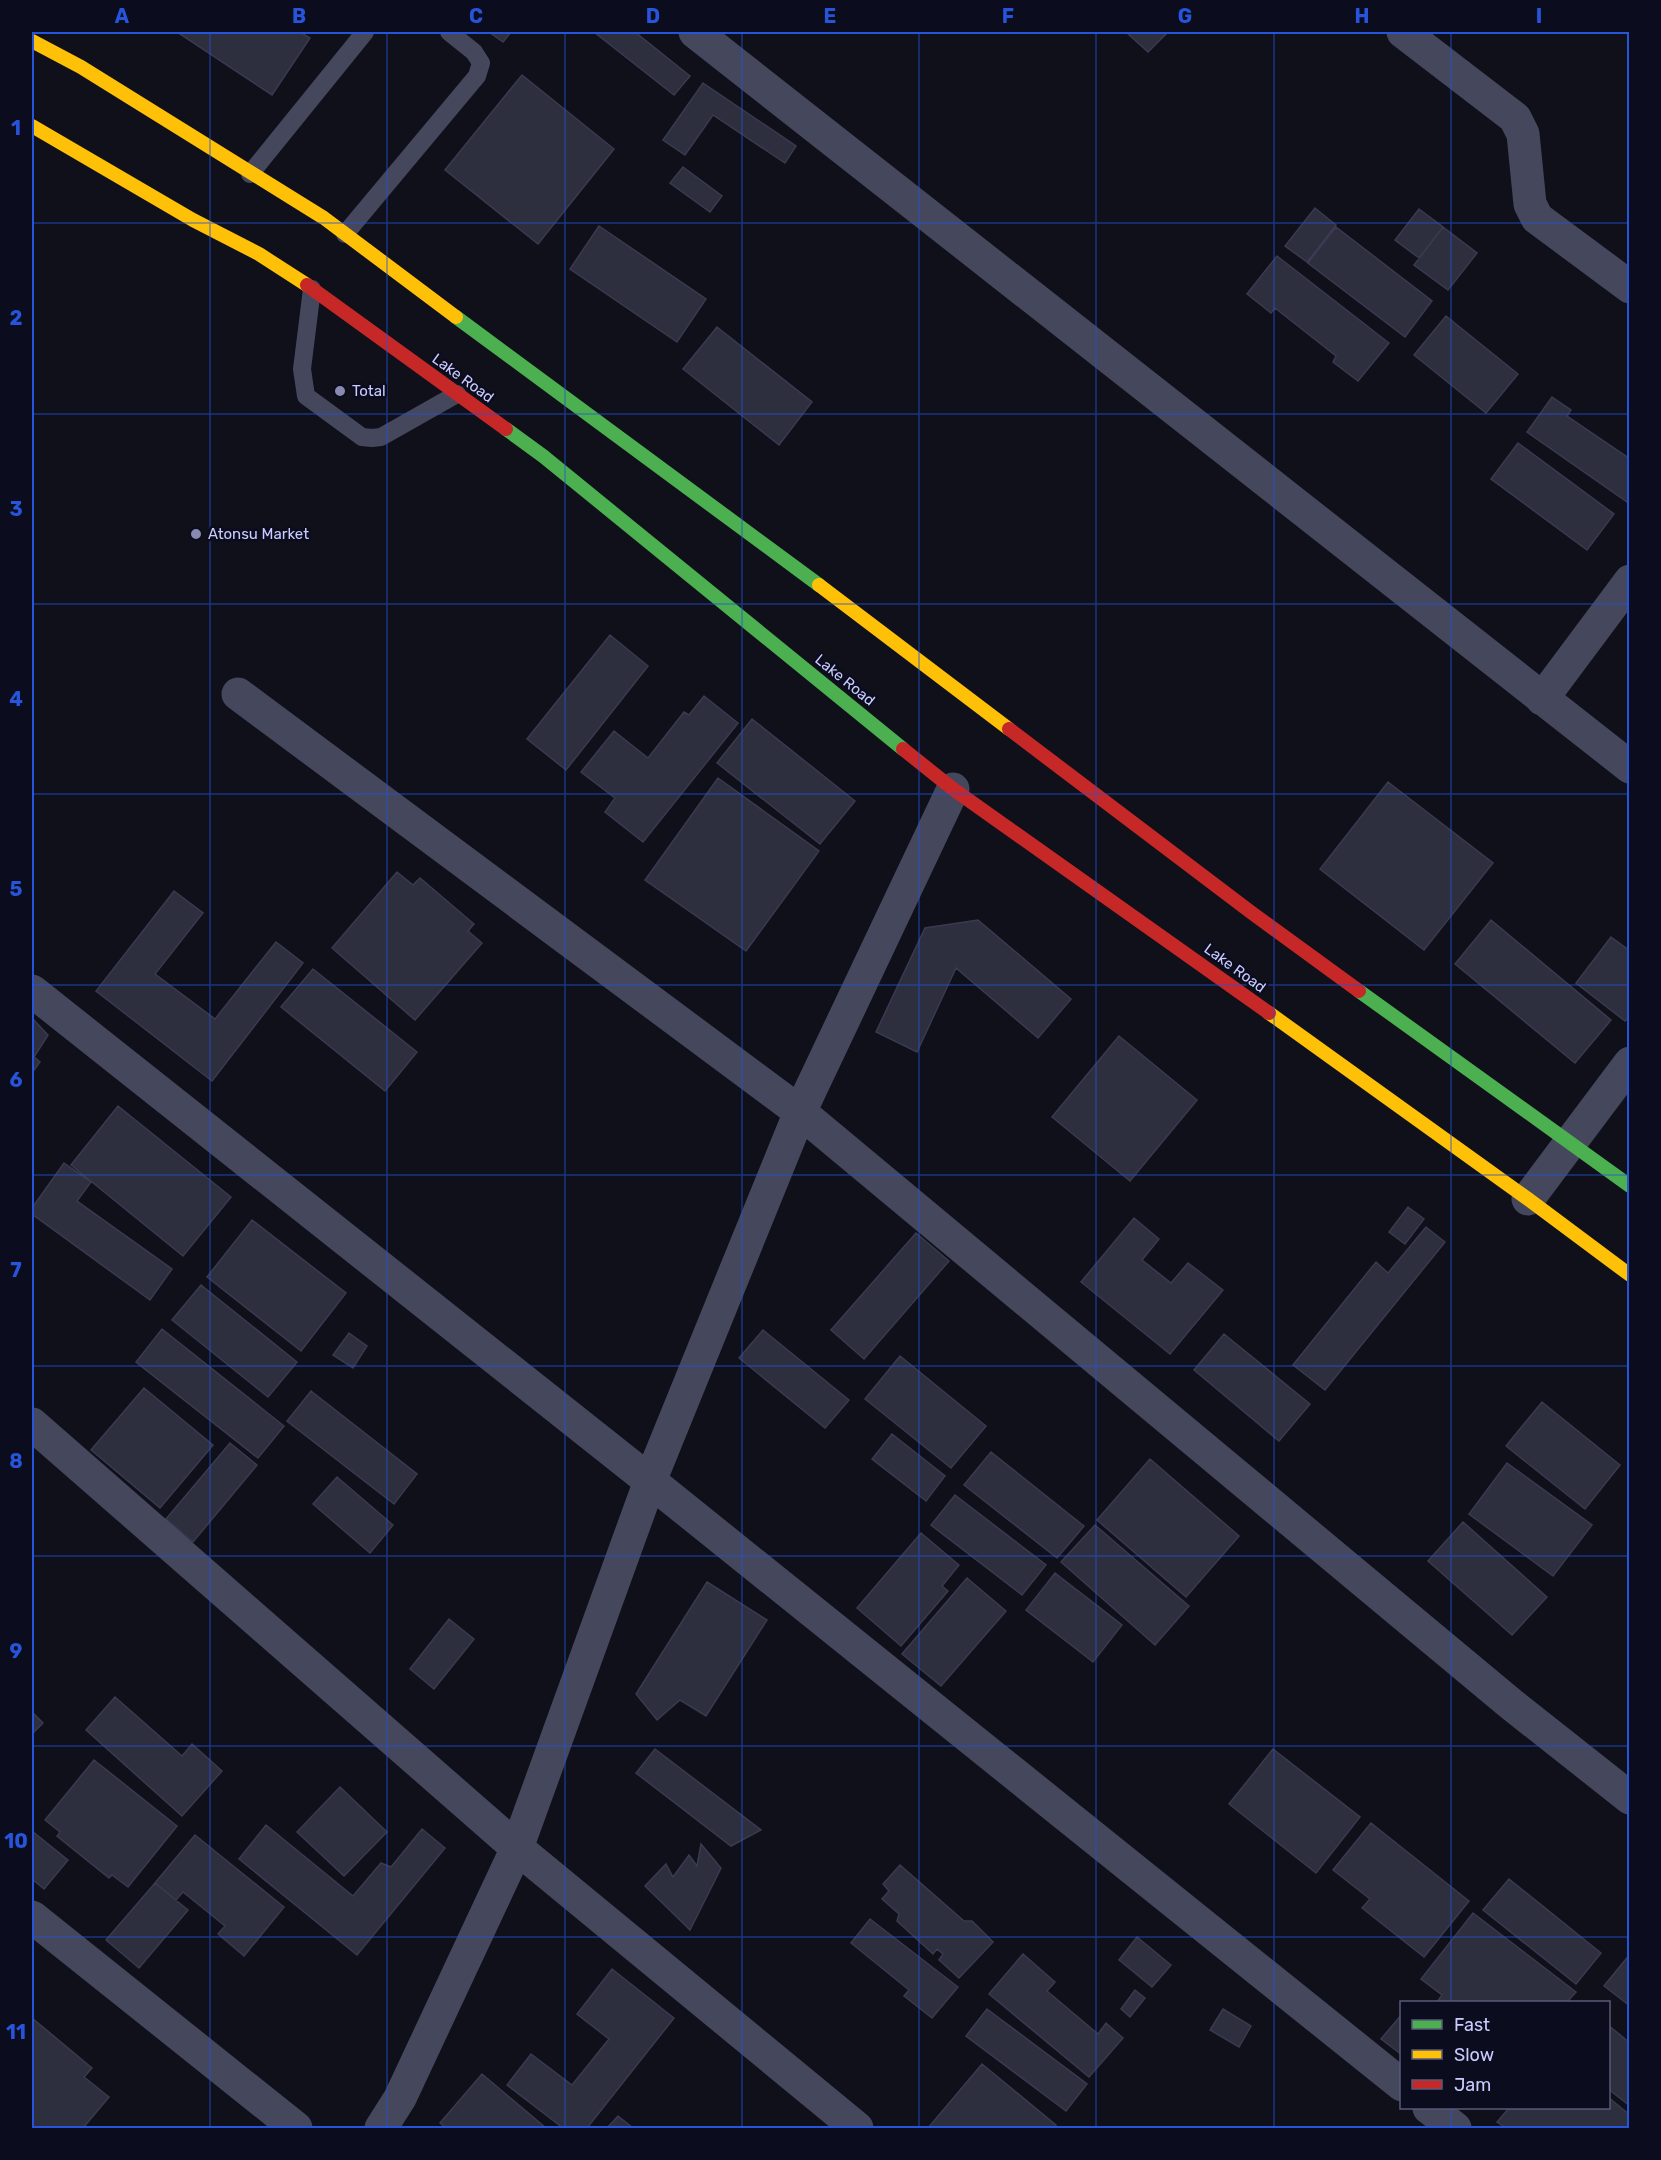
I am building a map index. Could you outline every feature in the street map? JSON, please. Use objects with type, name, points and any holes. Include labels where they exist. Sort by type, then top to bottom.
[{"type":"main road","points":[[32,41],[81,67],[324,218],[655,466],[817,584],[1252,913],[1629,1186]]},
{"type":"main road","name":"Lake Road","points":[[32,126],[193,220],[259,254],[312,289],[543,456],[953,789],[1528,1199],[1629,1275]]},
{"type":"street","points":[[695,32],[1629,767]]},
{"type":"street","points":[[1402,32],[1515,118],[1523,134],[1530,204],[1537,218],[1629,287]]},
{"type":"street","points":[[1542,699],[1629,581]]},
{"type":"street","points":[[238,694],[800,1112],[1502,1697],[1629,1798]]},
{"type":"street","points":[[381,2128],[400,2098],[517,1848],[650,1481],[800,1112],[953,789]]},
{"type":"street","points":[[32,991],[650,1481],[1400,2084]]},
{"type":"street","points":[[1528,1199],[1629,1063]]},
{"type":"street","points":[[32,1424],[517,1848],[857,2128]]},
{"type":"street","points":[[32,1917],[296,2128]]},
{"type":"street","points":[[1430,2109],[1455,2128]]},
{"type":"lane","points":[[250,174],[365,32]]},
{"type":"lane","points":[[345,234],[477,76],[481,63],[474,52],[449,32]]},
{"type":"lane","points":[[312,289],[302,369],[306,396],[362,437],[381,437],[457,394]]},
{"type":"building","points":[[177,32],[300,32],[310,38],[272,95]]},
{"type":"building","points":[[489,32],[511,32],[503,42]]},
{"type":"building","points":[[594,32],[635,32],[690,76],[674,95]]},
{"type":"building","points":[[1126,32],[1168,32],[1148,52]]},
{"type":"building","points":[[522,75],[614,149],[538,244],[445,170]]},
{"type":"building","points":[[703,83],[796,146],[785,163],[713,115],[685,155],[663,140]]},
{"type":"building","points":[[683,167],[722,196],[710,212],[670,183]]},
{"type":"building","points":[[1315,208],[1336,225],[1307,262],[1285,246]]},
{"type":"building","points":[[1419,209],[1443,227],[1419,258],[1395,240]]},
{"type":"building","points":[[599,226],[706,299],[677,342],[570,269]]},
{"type":"building","points":[[1336,227],[1432,301],[1405,337],[1308,263]]},
{"type":"building","points":[[1443,227],[1477,253],[1448,290],[1414,265]]},
{"type":"building","points":[[1277,256],[1389,343],[1358,381],[1333,362],[1336,356],[1275,308],[1271,313],[1247,294]]},
{"type":"building","points":[[1446,316],[1518,374],[1486,413],[1414,355]]},
{"type":"building","points":[[717,327],[812,402],[779,445],[683,369]]},
{"type":"building","points":[[1552,397],[1571,410],[1567,416],[1630,459],[1630,504],[1527,432]]},
{"type":"building","points":[[1518,443],[1614,514],[1587,550],[1491,479]]},
{"type":"building","points":[[610,635],[648,666],[566,770],[527,739]]},
{"type":"building","points":[[704,696],[738,723],[643,842],[605,812],[615,798],[581,772],[614,731],[648,758],[684,712],[689,715]]},
{"type":"building","points":[[752,719],[855,801],[820,844],[717,763]]},
{"type":"building","points":[[718,778],[819,851],[746,951],[645,880]]},
{"type":"building","points":[[1388,782],[1493,863],[1424,950],[1320,869]]},
{"type":"building","points":[[397,872],[413,885],[420,878],[474,924],[468,931],[482,943],[415,1020],[332,948]]},
{"type":"building","points":[[174,891],[203,913],[155,974],[215,1019],[276,942],[303,963],[212,1081],[96,991]]},
{"type":"building","points":[[978,920],[1071,999],[1038,1038],[956,968],[917,1052],[876,1032],[925,928]]},
{"type":"building","points":[[1491,920],[1611,1020],[1575,1063],[1455,964]]},
{"type":"building","points":[[1611,937],[1630,951],[1630,1016],[1625,1021],[1576,983]]},
{"type":"building","points":[[313,969],[417,1052],[385,1091],[281,1007]]},
{"type":"building","points":[[32,1018],[48,1035],[34,1057],[40,1062],[32,1073]]},
{"type":"building","points":[[1119,1036],[1197,1100],[1130,1181],[1052,1117]]},
{"type":"building","points":[[118,1106],[231,1197],[183,1256],[71,1165]]},
{"type":"building","points":[[64,1163],[91,1182],[77,1201],[172,1269],[150,1300],[32,1214],[32,1208]]},
{"type":"building","points":[[1408,1207],[1424,1219],[1405,1244],[1389,1232]]},
{"type":"building","points":[[1134,1218],[1159,1239],[1142,1260],[1171,1283],[1188,1263],[1223,1290],[1170,1354],[1081,1282]]},
{"type":"building","points":[[252,1220],[346,1293],[301,1351],[207,1277]]},
{"type":"building","points":[[1426,1227],[1445,1242],[1325,1390],[1293,1365],[1376,1262],[1388,1273]]},
{"type":"building","points":[[916,1233],[949,1261],[864,1359],[831,1330]]},
{"type":"building","points":[[201,1285],[297,1362],[268,1397],[172,1320]]},
{"type":"building","points":[[162,1329],[284,1426],[258,1458],[136,1362]]},
{"type":"building","points":[[763,1330],[849,1400],[825,1428],[739,1358]]},
{"type":"building","points":[[349,1333],[367,1346],[353,1368],[333,1355]]},
{"type":"building","points":[[1224,1334],[1310,1404],[1279,1441],[1194,1370]]},
{"type":"building","points":[[900,1356],[986,1426],[951,1468],[865,1399]]},
{"type":"building","points":[[144,1388],[213,1445],[160,1508],[91,1450]]},
{"type":"building","points":[[311,1391],[417,1474],[394,1504],[287,1421]]},
{"type":"building","points":[[1542,1402],[1620,1465],[1585,1509],[1506,1446]]},
{"type":"building","points":[[892,1434],[945,1476],[926,1501],[872,1459]]},
{"type":"building","points":[[230,1443],[257,1465],[193,1542],[166,1519]]},
{"type":"building","points":[[991,1452],[1084,1526],[1057,1558],[964,1485]]},
{"type":"building","points":[[1150,1459],[1239,1536],[1186,1597],[1097,1520]]},
{"type":"building","points":[[1507,1463],[1592,1525],[1553,1576],[1469,1514]]},
{"type":"building","points":[[337,1477],[393,1525],[370,1553],[313,1504]]},
{"type":"building","points":[[955,1495],[1046,1565],[1022,1595],[931,1525]]},
{"type":"building","points":[[1463,1522],[1547,1597],[1512,1635],[1428,1561]]},
{"type":"building","points":[[1095,1525],[1189,1606],[1155,1645],[1061,1562]]},
{"type":"building","points":[[921,1533],[959,1565],[942,1586],[948,1591],[901,1646],[857,1608]]},
{"type":"building","points":[[1055,1573],[1122,1625],[1093,1662],[1026,1610]]},
{"type":"building","points":[[967,1578],[1006,1611],[941,1686],[902,1654]]},
{"type":"building","points":[[707,1582],[767,1620],[706,1716],[680,1700],[657,1720],[636,1694]]},
{"type":"building","points":[[449,1619],[474,1639],[434,1689],[410,1669]]},
{"type":"building","points":[[115,1697],[182,1756],[192,1744],[222,1771],[182,1816],[86,1730]]},
{"type":"building","points":[[32,1712],[43,1723],[32,1734]]},
{"type":"building","points":[[655,1749],[761,1830],[731,1846],[636,1773]]},
{"type":"building","points":[[1273,1749],[1360,1817],[1316,1873],[1229,1804]]},
{"type":"building","points":[[94,1760],[177,1826],[128,1887],[112,1875],[109,1878],[57,1836],[60,1832],[45,1820]]},
{"type":"building","points":[[340,1787],[387,1832],[344,1876],[297,1832]]},
{"type":"building","points":[[1371,1823],[1469,1901],[1424,1957],[1362,1908],[1370,1899],[1333,1870]]},
{"type":"building","points":[[266,1825],[353,1896],[381,1863],[391,1867],[422,1829],[445,1848],[357,1955],[239,1859]]},
{"type":"building","points":[[32,1831],[68,1860],[44,1889],[32,1879]]},
{"type":"building","points":[[195,1835],[284,1907],[244,1956],[218,1934],[225,1926],[183,1892],[176,1900],[155,1883]]},
{"type":"building","points":[[701,1844],[721,1868],[690,1930],[645,1886],[666,1864],[673,1877],[689,1855],[697,1866]]},
{"type":"building","points":[[900,1865],[964,1921],[972,1921],[993,1942],[959,1978],[939,1960],[943,1954],[937,1949],[933,1954],[897,1921],[899,1914],[882,1899],[889,1891],[883,1884]]},
{"type":"building","points":[[1509,1879],[1601,1953],[1576,1984],[1483,1910]]},
{"type":"building","points":[[155,1883],[188,1910],[139,1968],[106,1940]]},
{"type":"building","points":[[1473,1913],[1576,1992],[1568,2001],[1438,2001],[1442,1995],[1421,1979]]},
{"type":"building","points":[[870,1919],[958,1987],[932,2018],[904,1996],[909,1990],[851,1943]]},
{"type":"building","points":[[1137,1937],[1171,1965],[1152,1987],[1119,1960]]},
{"type":"building","points":[[1023,1954],[1055,1982],[1047,1991],[1098,2034],[1106,2023],[1123,2038],[1089,2077],[989,1994]]},
{"type":"building","points":[[1630,1954],[1630,2006],[1604,1986]]},
{"type":"building","points":[[612,1969],[674,2018],[587,2128],[563,2128],[507,2085],[531,2054],[572,2085],[609,2039],[577,2014]]},
{"type":"building","points":[[1135,1990],[1145,1998],[1130,2017],[1121,2009]]},
{"type":"building","points":[[987,2009],[1087,2084],[1066,2111],[966,2036]]},
{"type":"building","points":[[1223,2009],[1251,2026],[1239,2047],[1210,2030]]},
{"type":"building","points":[[1400,2016],[1400,2053],[1381,2039]]},
{"type":"building","points":[[32,2018],[92,2068],[84,2077],[109,2097],[83,2128],[32,2128]]},
{"type":"building","points":[[1610,2027],[1630,2043],[1630,2106],[1610,2091]]},
{"type":"building","points":[[982,2064],[1056,2125],[1053,2128],[928,2128]]},
{"type":"building","points":[[482,2074],[546,2128],[446,2128],[440,2123]]},
{"type":"building","points":[[1610,2099],[1630,2115],[1630,2126],[1627,2128],[1506,2128],[1497,2122],[1508,2109],[1610,2109]]},
{"type":"building","points":[[618,2116],[633,2128],[607,2128]]},
{"type":"traffic: fast","points":[[456,317],[819,585]]},
{"type":"traffic: fast","points":[[506,429],[543,456],[903,749]]},
{"type":"traffic: fast","points":[[1359,991],[1630,1186]]},
{"type":"traffic: slow","points":[[32,41],[81,67],[324,218],[456,317]]},
{"type":"traffic: slow","points":[[32,126],[193,220],[259,254],[307,285]]},
{"type":"traffic: slow","points":[[819,585],[1009,729]]},
{"type":"traffic: slow","points":[[1269,1013],[1630,1275]]},
{"type":"traffic: jam","points":[[307,285],[506,429]]},
{"type":"traffic: jam","points":[[1009,729],[1359,991]]},
{"type":"traffic: jam","points":[[903,749],[953,789],[1269,1013]]},
{"type":"place","name":"Total","points":[[340,391]]},
{"type":"place","name":"Atonsu Market","points":[[196,534]]}]
